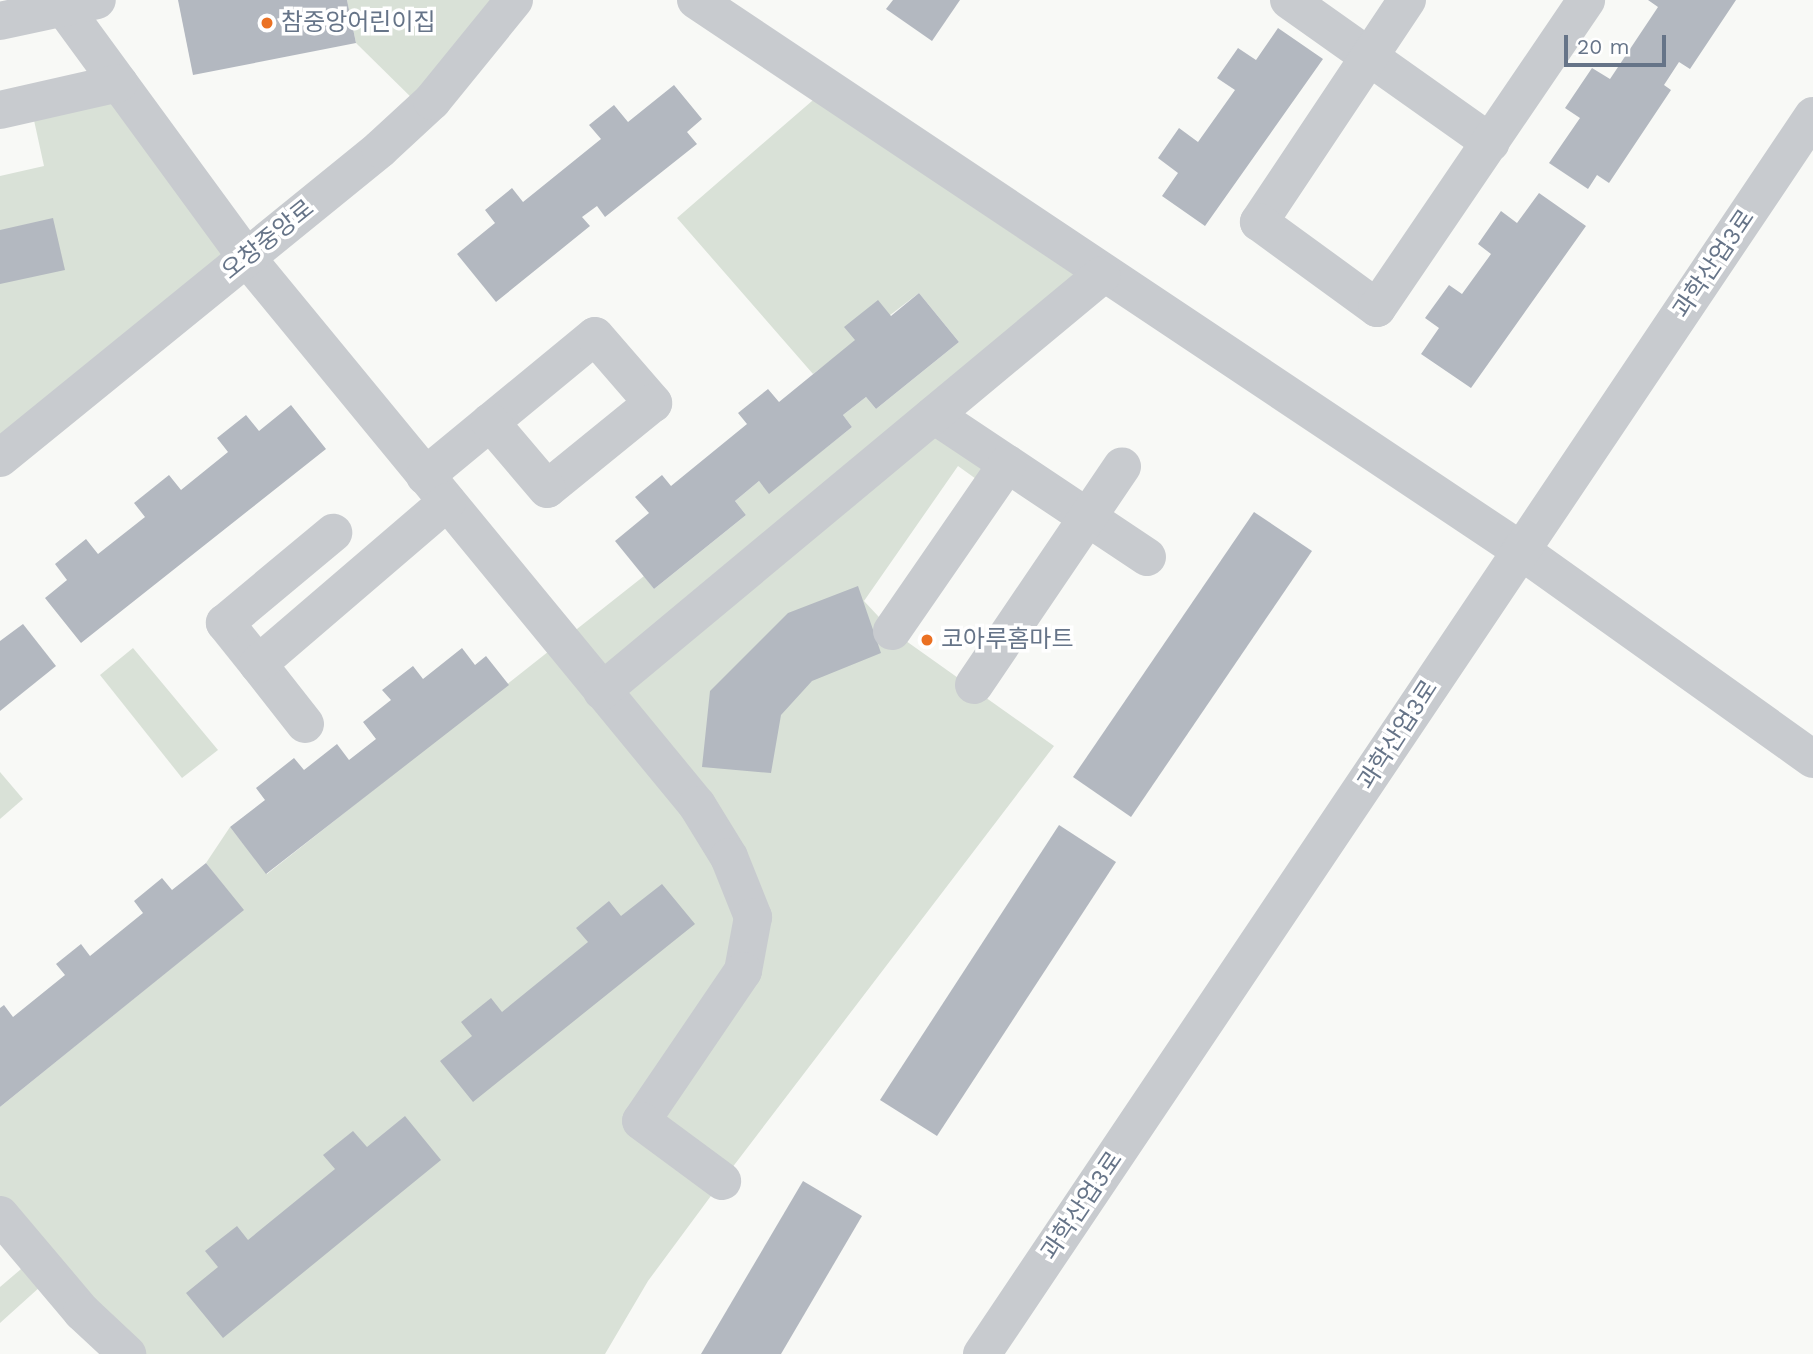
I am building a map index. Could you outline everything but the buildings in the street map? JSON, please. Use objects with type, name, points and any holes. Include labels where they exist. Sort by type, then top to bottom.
[{"type":"street","name":"오창중앙로","points":[[0,458],[380,149],[432,100],[514,0]]},
{"type":"street","points":[[696,0],[1102,275],[1520,550],[1813,759]]},
{"type":"street","points":[[1289,0],[1491,142]]},
{"type":"street","points":[[1407,0],[1259,222],[1377,309],[1586,0]]},
{"type":"street","points":[[0,21],[80,4],[119,83],[246,257],[697,806],[729,857],[753,917],[743,971],[641,1121],[722,1181]]},
{"type":"street","points":[[0,110],[119,83]]},
{"type":"street","name":"과학산업3로","points":[[982,1354],[1813,116]]},
{"type":"street","points":[[602,691],[1102,275]]},
{"type":"street","points":[[934,415],[1147,557]]},
{"type":"street","points":[[258,664],[436,489],[490,422]]},
{"type":"street","points":[[892,631],[1007,464]]},
{"type":"street","points":[[974,685],[1089,519],[1122,466]]},
{"type":"street","points":[[305,724],[225,623],[334,533]]},
{"type":"street","points":[[0,1215],[82,1312],[127,1354]]},
{"type":"shaded area","points":[[347,0],[514,0],[423,109],[356,43]]},
{"type":"shaded area","points":[[119,83],[246,257],[0,458],[0,176],[44,166],[30,102]]},
{"type":"shaded area","points":[[827,88],[1102,275],[934,415],[1007,464],[990,489],[958,466],[864,601],[892,631],[1054,746],[648,1281],[605,1354],[128,1354],[51,1277],[0,1323],[0,1287],[34,1258],[0,1215],[0,1107],[243,910],[206,863],[230,827],[267,874],[644,576],[654,589],[746,515],[735,501],[759,481],[769,493],[852,427],[843,415],[866,397],[876,409],[959,342],[919,293],[813,374],[677,218]]},
{"type":"shaded area","points":[[133,648],[218,750],[182,778],[100,675]]},
{"type":"shaded area","points":[[0,772],[23,799],[0,819]]},
{"type":"place","name":"참중앙어린이집","points":[[267,23]]},
{"type":"place","name":"코아루홈마트","points":[[927,640]]}]
